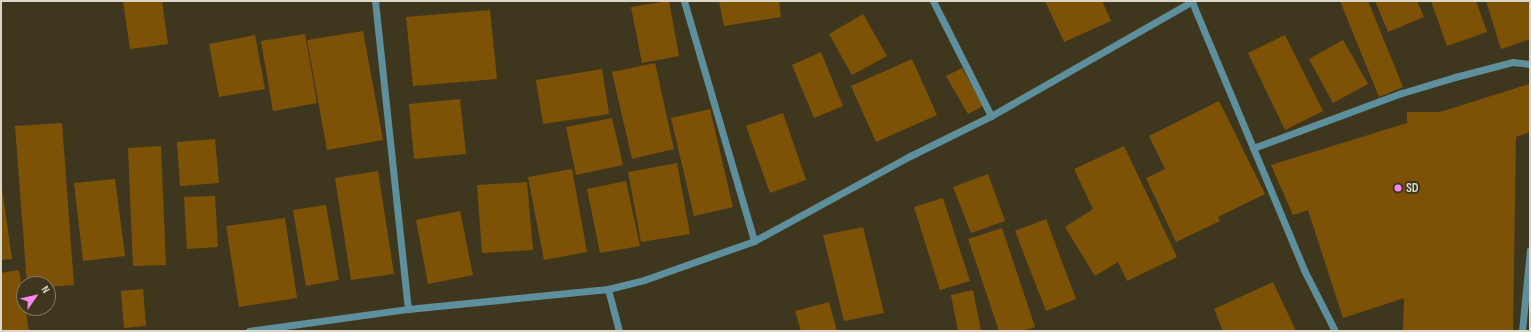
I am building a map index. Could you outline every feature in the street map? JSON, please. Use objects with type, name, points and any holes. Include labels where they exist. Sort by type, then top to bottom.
[{"type":"street","points":[[375,1],[408,309]]},
{"type":"street","points":[[684,1],[754,241]]},
{"type":"street","points":[[933,1],[991,116]]},
{"type":"street","points":[[249,331],[284,329],[408,309],[608,289],[644,280],[754,241],[910,156],[991,116],[1192,1],[1304,270],[1335,331]]},
{"type":"street","points":[[1253,148],[1402,93],[1454,77],[1514,62],[1530,64]]},
{"type":"street","points":[[1522,331],[1530,250]]},
{"type":"street","points":[[608,289],[619,331]]},
{"type":"building","points":[[123,1],[162,1],[168,44],[130,49]]},
{"type":"building","points":[[669,1],[679,56],[642,63],[631,7]]},
{"type":"building","points":[[719,1],[779,1],[781,17],[724,26]]},
{"type":"building","points":[[1045,1],[1102,1],[1111,21],[1064,42]]},
{"type":"building","points":[[1340,1],[1368,1],[1403,87],[1379,97]]},
{"type":"building","points":[[1375,1],[1417,1],[1424,17],[1388,32]]},
{"type":"building","points":[[1431,1],[1476,1],[1487,32],[1447,46]]},
{"type":"building","points":[[1486,1],[1530,1],[1530,39],[1501,49]]},
{"type":"building","points":[[490,10],[497,79],[413,86],[406,17]]},
{"type":"building","points":[[863,14],[887,56],[852,75],[829,34]]},
{"type":"building","points":[[363,31],[383,140],[327,150],[307,40]]},
{"type":"building","points":[[305,34],[317,103],[273,111],[261,41]]},
{"type":"building","points":[[255,35],[265,89],[219,97],[209,44]]},
{"type":"building","points":[[1285,35],[1323,111],[1285,130],[1248,53]]},
{"type":"building","points":[[1343,40],[1368,84],[1333,103],[1309,59]]},
{"type":"building","points":[[821,52],[843,106],[814,118],[792,65]]},
{"type":"building","points":[[912,59],[937,115],[876,142],[851,86]]},
{"type":"building","points":[[655,63],[674,149],[632,159],[612,72]]},
{"type":"building","points":[[962,68],[983,106],[968,114],[946,76]]},
{"type":"building","points":[[602,69],[609,114],[543,124],[536,80]]},
{"type":"building","name":"SD","points":[[1529,84],[1530,132],[1516,137],[1513,331],[1403,331],[1404,298],[1343,318],[1308,210],[1293,215],[1271,165],[1407,123],[1407,112],[1440,112]]},
{"type":"building","points":[[460,99],[466,154],[414,159],[409,104]]},
{"type":"building","points":[[1219,101],[1265,194],[1218,217],[1220,221],[1176,242],[1146,178],[1165,169],[1149,136]]},
{"type":"building","points":[[710,109],[733,207],[694,216],[671,118]]},
{"type":"building","points":[[783,113],[806,180],[770,193],[746,126]]},
{"type":"building","points":[[612,118],[623,165],[576,175],[566,127]]},
{"type":"building","points":[[62,123],[74,285],[56,286],[56,276],[26,276],[15,126]]},
{"type":"building","points":[[215,139],[219,183],[180,186],[177,142]]},
{"type":"building","points":[[161,146],[166,265],[133,266],[128,148]]},
{"type":"building","points":[[1124,146],[1177,257],[1127,281],[1118,262],[1095,276],[1065,227],[1093,209],[1074,169]]},
{"type":"building","points":[[677,163],[690,234],[641,242],[628,172]]},
{"type":"building","points":[[572,169],[587,252],[544,260],[528,177]]},
{"type":"building","points":[[378,171],[394,274],[351,280],[335,178]]},
{"type":"building","points":[[988,174],[1005,221],[971,233],[953,187]]},
{"type":"building","points":[[115,179],[125,256],[83,261],[74,183]]},
{"type":"building","points":[[626,181],[640,246],[600,253],[587,189]]},
{"type":"building","points":[[1,182],[12,259],[1,260]]},
{"type":"building","points":[[527,182],[533,250],[482,253],[477,185]]},
{"type":"building","points":[[215,196],[218,247],[187,249],[184,197]]},
{"type":"building","points":[[943,198],[970,281],[940,290],[914,207]]},
{"type":"building","points":[[326,205],[339,280],[306,286],[293,210]]},
{"type":"building","points":[[460,211],[473,275],[428,284],[416,220]]},
{"type":"building","points":[[285,218],[297,298],[239,307],[226,226]]},
{"type":"building","points":[[1046,219],[1076,299],[1046,311],[1015,231]]},
{"type":"building","points":[[863,227],[884,313],[844,321],[823,235]]},
{"type":"building","points":[[1002,228],[1035,327],[1023,331],[999,331],[968,239]]},
{"type":"building","points":[[19,270],[20,276],[16,276],[16,316],[27,316],[29,331],[1,331],[1,273]]},
{"type":"building","points":[[1273,282],[1296,331],[1223,331],[1214,309]]},
{"type":"building","points":[[143,289],[146,326],[124,328],[121,291]]},
{"type":"building","points":[[973,290],[981,331],[958,331],[951,295]]},
{"type":"building","points":[[829,302],[837,331],[801,331],[795,311]]},
{"type":"place","name":"SD","points":[[1398,188]]}]
